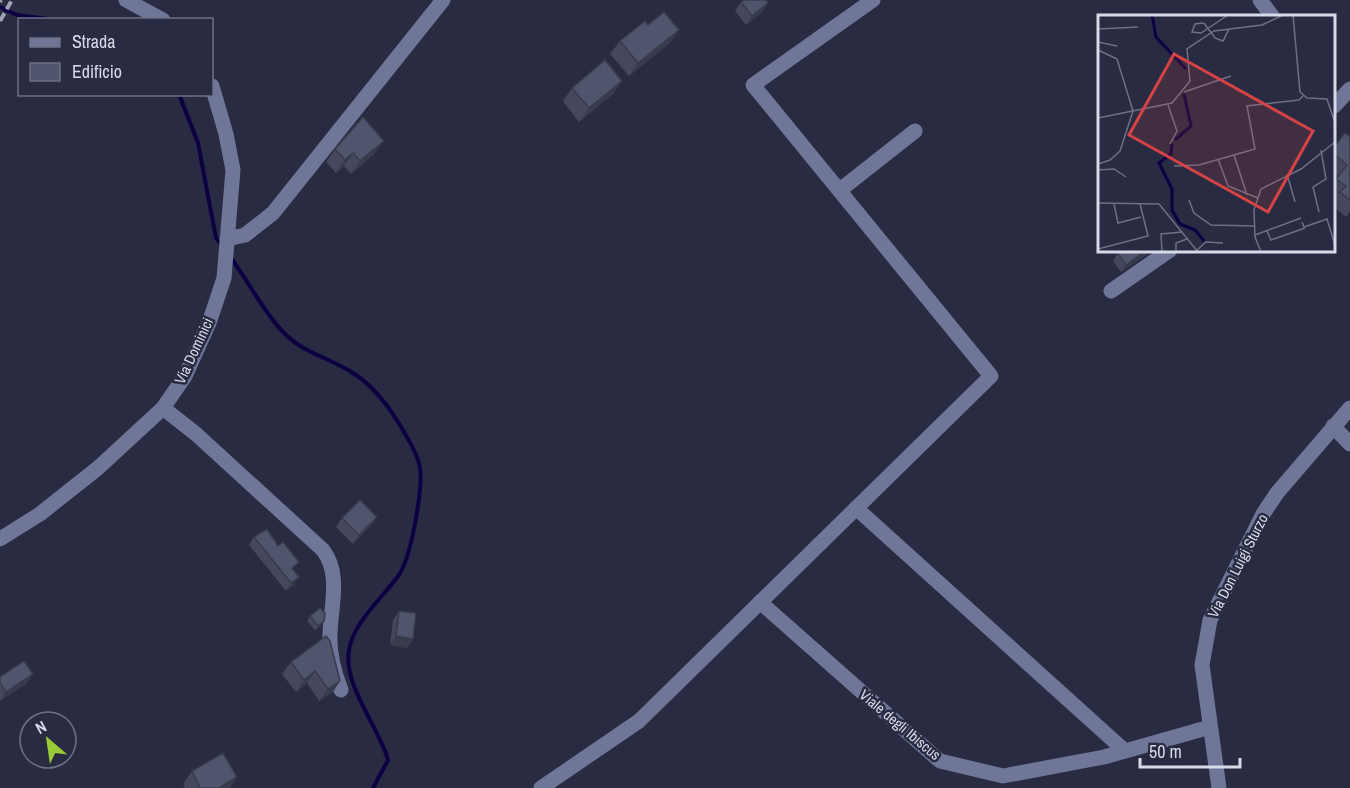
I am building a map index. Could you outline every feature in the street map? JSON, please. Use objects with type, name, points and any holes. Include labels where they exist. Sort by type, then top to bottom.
[{"type":"street","points":[[126,0],[159,18]]},
{"type":"street","points":[[227,241],[245,235],[273,213],[443,0]]},
{"type":"street","points":[[541,788],[639,721],[991,376],[753,85],[873,0]]},
{"type":"street","points":[[1260,0],[1271,15]]},
{"type":"street","name":"Via Dominici","points":[[0,539],[40,514],[98,468],[163,408],[185,376],[209,323],[224,278],[232,170],[226,134],[213,89]]},
{"type":"street","points":[[1335,104],[1350,89]]},
{"type":"street","points":[[840,190],[915,131]]},
{"type":"street","points":[[1111,291],[1167,252]]},
{"type":"street","points":[[163,408],[196,434],[323,550],[332,562],[330,636],[332,660],[341,690]]},
{"type":"street","name":"Via Don Luigi Sturzo","points":[[1219,788],[1202,665],[1210,620],[1263,514],[1277,493],[1350,408]]},
{"type":"street","points":[[1333,426],[1350,444]]},
{"type":"street","points":[[856,508],[1125,751]]},
{"type":"street","name":"Viale degli Ibiscus","points":[[760,602],[940,761],[1003,776],[1125,751],[1210,727]]},
{"type":"building","points":[[766,0],[768,3],[752,16],[741,2]]},
{"type":"building","points":[[664,12],[679,30],[638,63],[620,41],[645,21],[648,25]]},
{"type":"building","points":[[605,60],[622,81],[589,108],[572,88]]},
{"type":"building","points":[[363,117],[384,141],[360,161],[353,153],[345,160],[335,149]]},
{"type":"building","points":[[1345,133],[1350,137],[1350,200],[1340,192],[1346,186],[1336,179],[1347,165],[1335,155],[1335,146]]},
{"type":"building","points":[[1119,252],[1144,252],[1126,265]]},
{"type":"building","points":[[360,500],[377,517],[359,535],[342,518]]},
{"type":"building","points":[[267,529],[278,546],[283,542],[299,562],[292,568],[299,577],[291,583],[254,537]]},
{"type":"building","points":[[320,608],[325,613],[324,621],[318,626],[310,616]]},
{"type":"building","points":[[399,611],[416,613],[413,639],[396,636]]},
{"type":"building","points":[[326,636],[330,641],[340,681],[328,689],[315,671],[304,680],[291,662]]},
{"type":"building","points":[[24,661],[33,674],[6,692],[0,683],[0,677]]},
{"type":"building","points":[[223,753],[237,777],[219,788],[200,788],[192,771]]},
{"type":"waterway","points":[[0,7],[17,15],[40,18]]},
{"type":"waterway","points":[[180,96],[198,143],[216,238],[221,244]]},
{"type":"waterway","points":[[231,258],[283,332],[299,345],[353,373],[378,394],[403,430],[419,465],[418,507],[408,554],[399,575],[362,620],[349,650],[351,678],[388,760],[373,788]]},
{"type":"railway","points":[[0,21],[12,0]]}]
